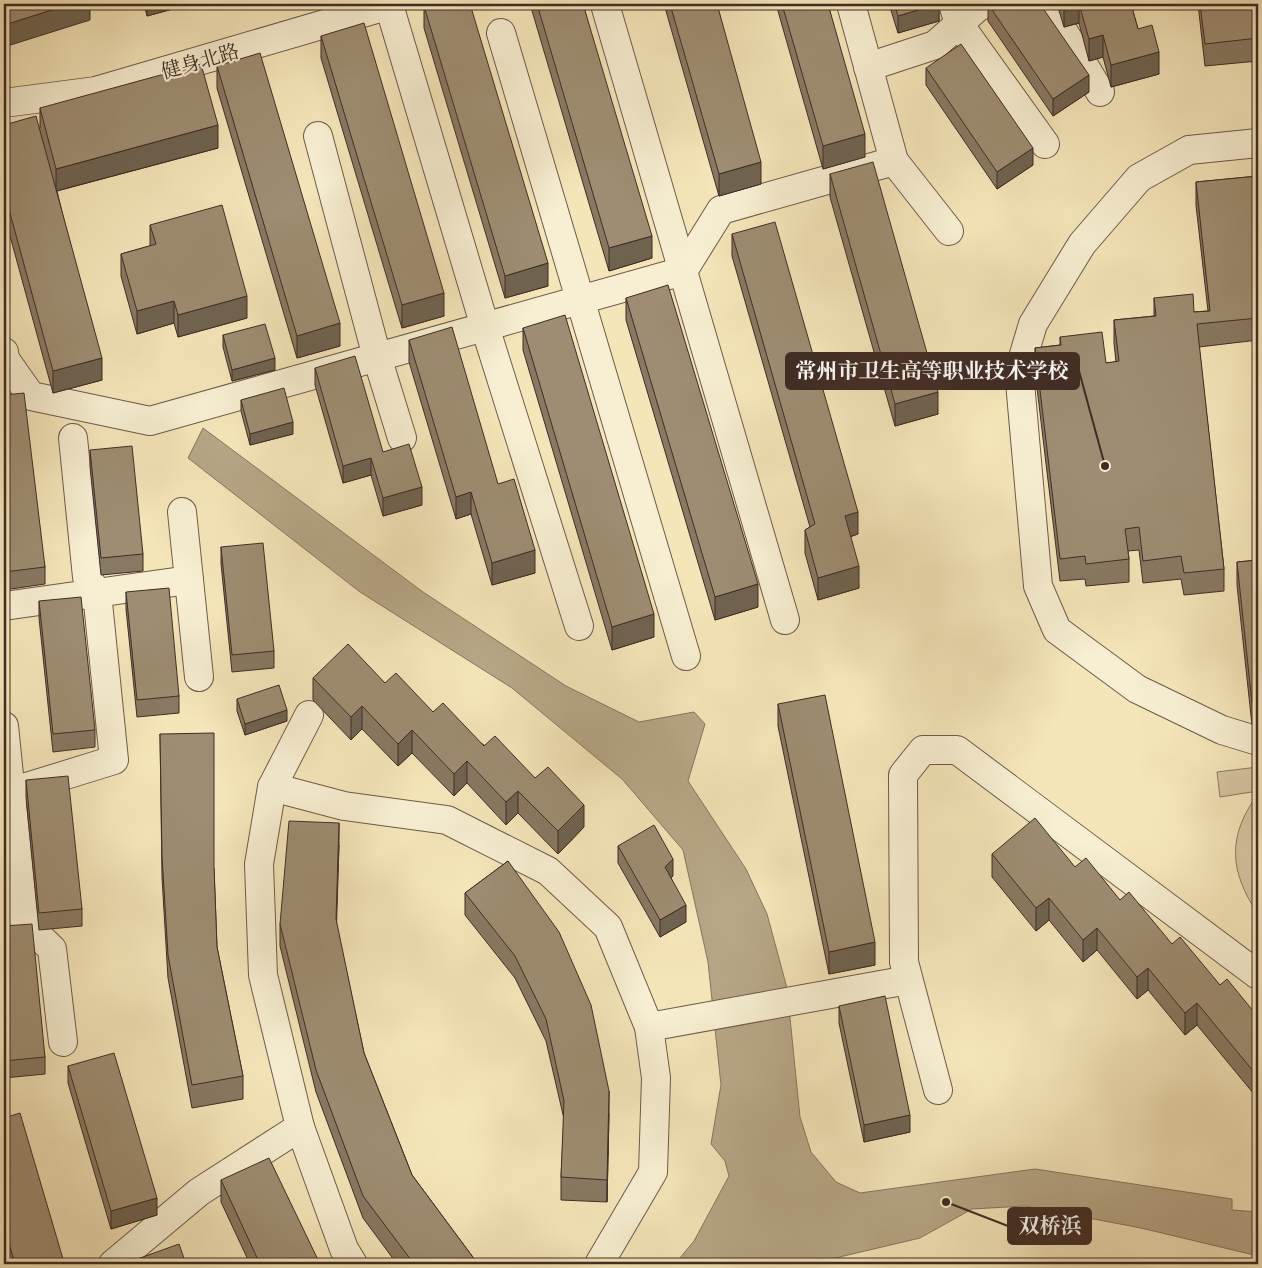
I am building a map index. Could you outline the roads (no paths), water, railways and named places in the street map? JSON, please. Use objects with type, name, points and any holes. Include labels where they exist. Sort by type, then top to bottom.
[{"type":"street","points":[[391,4],[485,328],[579,626]]},
{"type":"street","name":"健身北路","points":[[4,103],[96,91],[391,4]]},
{"type":"street","points":[[850,4],[894,161],[949,231]]},
{"type":"street","points":[[868,67],[935,45],[956,14],[986,4]]},
{"type":"street","points":[[1047,4],[1100,92]]},
{"type":"street","points":[[606,8],[785,620]]},
{"type":"street","points":[[956,14],[1045,144]]},
{"type":"street","points":[[501,33],[686,656]]},
{"type":"street","points":[[318,136],[402,438]]},
{"type":"street","points":[[1258,143],[1189,150],[1139,178],[1082,244],[1034,324],[1019,371],[1038,586],[1057,630],[1137,689],[1222,730],[1258,741]]},
{"type":"street","points":[[4,352],[5,359],[31,396],[150,421],[683,271],[721,210],[894,161]]},
{"type":"street","points":[[7,793],[114,760],[97,593],[87,577],[74,438]]},
{"type":"street","points":[[182,512],[199,677]]},
{"type":"street","points":[[4,606],[189,580]]},
{"type":"street","points":[[309,714],[272,787],[259,864],[263,976],[300,1127],[344,1248],[353,1264]]},
{"type":"street","points":[[4,726],[7,793],[24,922],[52,949],[63,1042]]},
{"type":"street","points":[[938,1090],[904,962],[903,775],[923,750],[957,750],[1258,975]]},
{"type":"street","points":[[272,787],[344,806],[447,820],[548,871],[608,927],[649,1027],[656,1078],[653,1172],[599,1264]]},
{"type":"street","points":[[649,1027],[908,980]]},
{"type":"street","points":[[113,1264],[199,1192],[300,1127]]},
{"type":"place","name":"常州市卫生高等职业技术学校","points":[[1105,466]]},
{"type":"place","name":"双桥浜","points":[[946,1202]]}]
